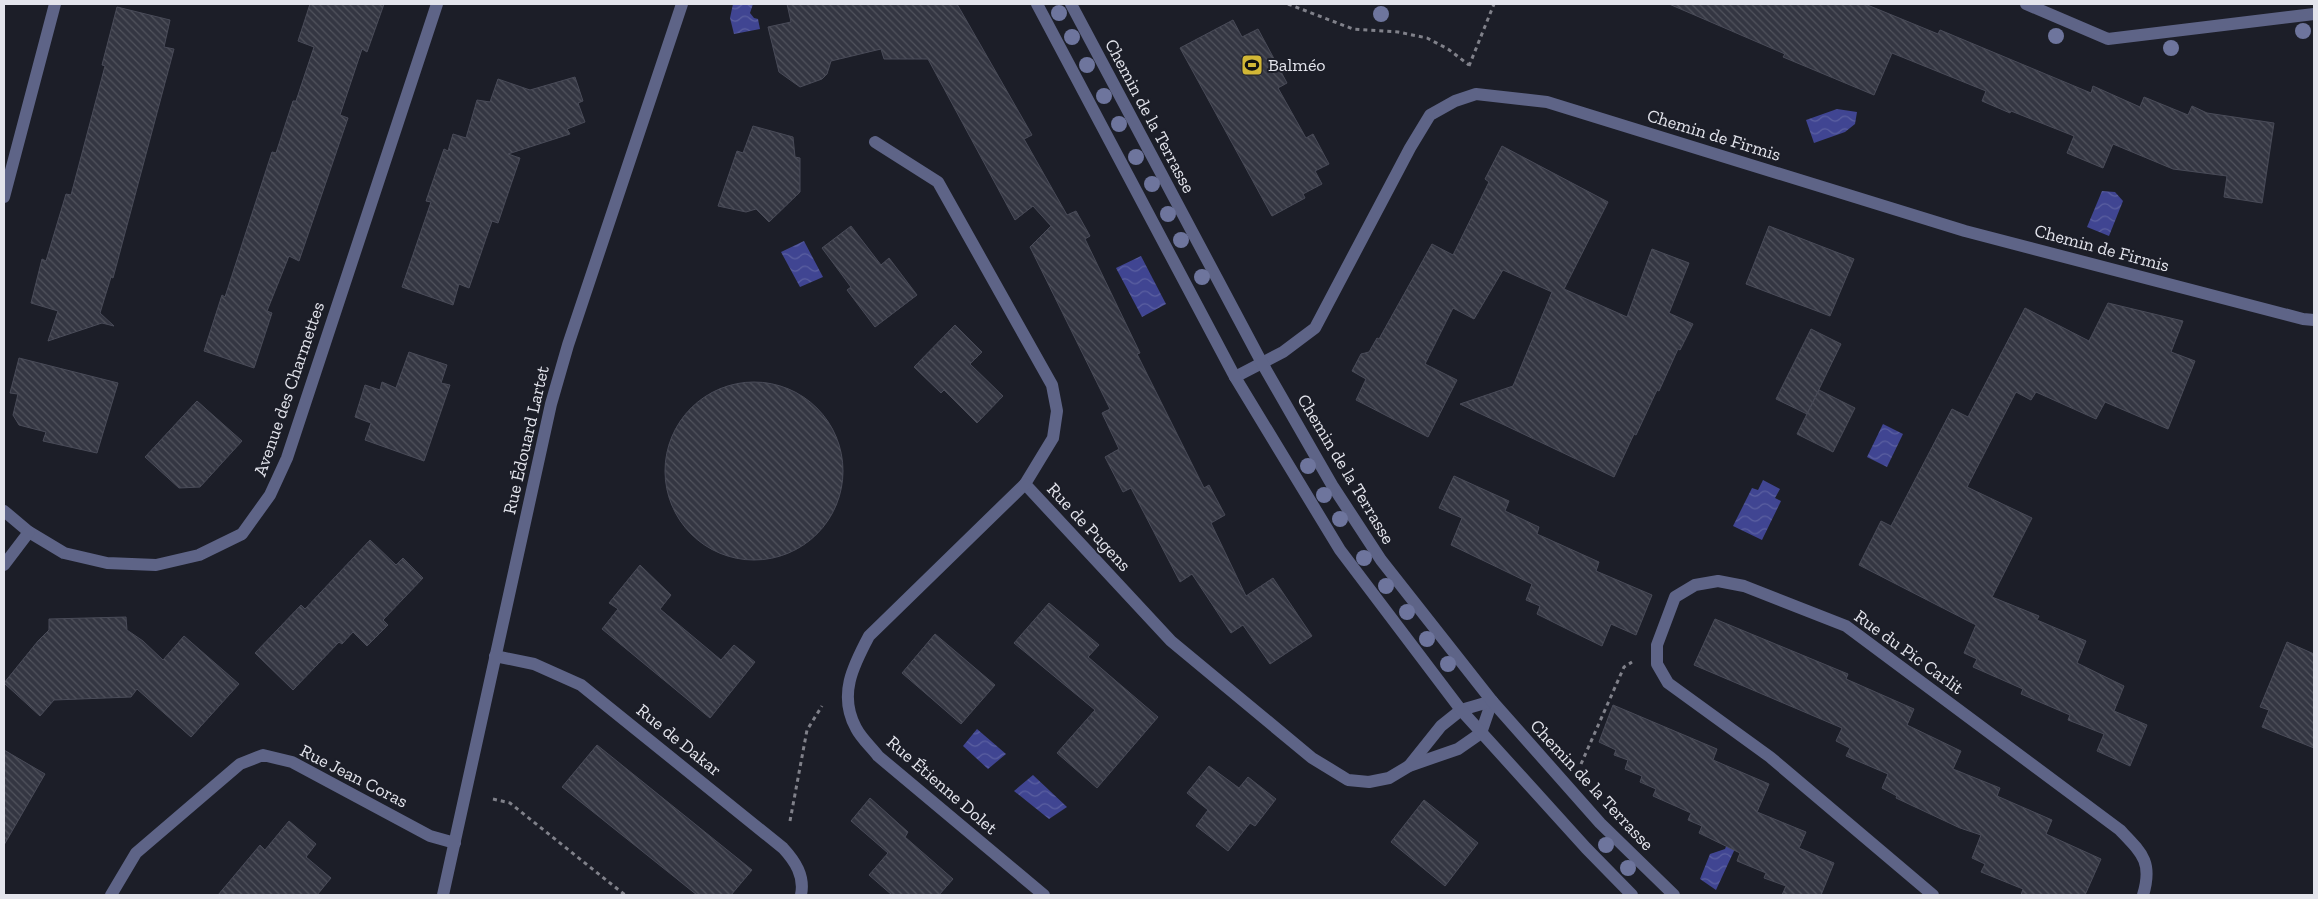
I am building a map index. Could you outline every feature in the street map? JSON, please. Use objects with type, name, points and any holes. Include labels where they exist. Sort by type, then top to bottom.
[{"type":"street","points":[[4,197],[55,4]]},
{"type":"street","name":"Avenue des Charmettes","points":[[4,511],[29,532],[64,553],[107,563],[156,565],[199,555],[242,534],[270,495],[287,458],[438,4]]},
{"type":"street","name":"Rue Édouard Lartet","points":[[443,895],[551,404],[568,345],[682,4]]},
{"type":"street","points":[[1037,4],[1235,377],[1340,550],[1461,710],[1586,848],[1632,895]]},
{"type":"street","name":"Chemin de la Terrasse","points":[[1071,4],[1262,363],[1332,486],[1381,560],[1492,701],[1600,823],[1674,895]]},
{"type":"street","points":[[2026,4],[2108,39],[2314,14]]},
{"type":"street","name":"Chemin de Firmis","points":[[1235,377],[1283,352],[1315,328],[1430,115],[1455,101],[1476,94],[1547,102],[1965,231],[2314,320]]},
{"type":"street","name":"Rue de Pugens","points":[[875,142],[938,182],[1052,385],[1057,411],[1052,438],[1025,484],[1171,641],[1312,758],[1348,780],[1369,782],[1389,778],[1409,766],[1458,749],[1481,733]]},
{"type":"street","name":"Rue Étienne Dolet","points":[[1025,484],[869,636],[852,668],[847,697],[856,728],[878,756],[1044,895]]},
{"type":"street","points":[[4,565],[29,532]]},
{"type":"street","name":"Rue du Pic Carlit","points":[[1657,664],[1657,646],[1675,597],[1696,585],[1718,581],[1744,586],[1846,626],[2120,830],[2139,850],[2148,868],[2143,895]]},
{"type":"street","name":"Rue de Dakar","points":[[495,656],[534,664],[582,685],[783,848],[796,862],[803,886],[801,895]]},
{"type":"street","points":[[1657,664],[1668,683],[1770,757],[1933,895]]},
{"type":"street","points":[[1481,733],[1492,701]]},
{"type":"street","name":"Rue de Pugens","points":[[1409,766],[1442,726],[1461,710],[1492,701]]},
{"type":"street","name":"Rue Jean Coras","points":[[112,895],[136,853],[240,764],[263,756],[292,762],[430,836],[455,843]]},
{"type":"path","points":[[1288,4],[1353,28],[1398,32],[1427,38],[1448,49],[1470,65]]},
{"type":"path","points":[[1455,101],[1494,4]]},
{"type":"path","points":[[1578,771],[1624,668],[1633,661],[1657,664]]},
{"type":"path","points":[[783,848],[794,806],[806,730],[820,706],[847,697]]},
{"type":"path","points":[[493,799],[510,803],[625,895]]},
{"type":"water","points":[[733,4],[753,4],[750,13],[754,18],[758,19],[760,29],[734,34],[730,18]]},
{"type":"water","points":[[1837,109],[1857,112],[1855,124],[1845,132],[1814,143],[1806,120]]},
{"type":"water","points":[[2102,191],[2115,192],[2123,201],[2109,236],[2087,227]]},
{"type":"water","points":[[804,241],[823,277],[800,287],[781,252]]},
{"type":"water","points":[[1141,256],[1166,304],[1142,317],[1116,268]]},
{"type":"water","points":[[1883,424],[1903,434],[1887,467],[1867,457]]},
{"type":"water","points":[[1763,480],[1780,489],[1775,498],[1781,501],[1762,540],[1733,526],[1752,488],[1758,490]]},
{"type":"water","points":[[977,729],[1006,754],[988,769],[963,746]]},
{"type":"water","points":[[1033,775],[1067,807],[1049,819],[1014,791]]},
{"type":"water","points":[[1730,836],[1739,840],[1716,890],[1700,879],[1710,854],[1725,849]]},
{"type":"building","points":[[310,4],[384,4],[367,52],[362,49],[340,115],[348,118],[299,261],[289,256],[267,311],[272,313],[254,368],[204,351],[222,295],[225,297],[272,152],[276,153],[293,101],[296,101],[314,47],[298,41]]},
{"type":"building","points":[[787,4],[957,4],[1032,135],[1024,139],[1067,215],[1076,211],[1090,236],[1085,239],[1140,353],[1137,354],[1204,488],[1209,485],[1225,515],[1211,523],[1246,596],[1273,578],[1312,636],[1270,664],[1243,625],[1231,633],[1192,574],[1180,582],[1131,488],[1123,492],[1105,457],[1119,449],[1102,413],[1110,409],[1030,247],[1051,226],[1033,206],[1015,220],[928,59],[884,59],[881,49],[831,61],[827,74],[822,79],[800,87],[779,72],[768,27],[791,22]]},
{"type":"building","points":[[1669,4],[1865,4],[1938,34],[1940,30],[2091,93],[2093,86],[2140,107],[2144,97],[2188,115],[2192,106],[2207,113],[2274,123],[2262,203],[2224,197],[2227,176],[2173,169],[2113,144],[2103,168],[2067,153],[2074,136],[1982,101],[1986,91],[1892,53],[1874,95],[1783,57],[1785,54]]},
{"type":"building","points":[[117,7],[170,20],[164,47],[174,49],[113,278],[111,277],[100,313],[114,326],[102,323],[48,341],[58,311],[31,303],[42,259],[46,261],[66,194],[71,195],[105,66],[102,65]]},
{"type":"building","points":[[1233,20],[1242,37],[1258,29],[1287,83],[1278,88],[1306,138],[1313,134],[1329,164],[1315,171],[1322,184],[1303,194],[1305,198],[1272,216],[1180,48]]},
{"type":"building","points":[[575,77],[583,101],[578,103],[585,122],[567,129],[570,134],[508,154],[520,158],[498,223],[492,221],[469,288],[459,284],[453,305],[402,287],[431,202],[426,201],[444,149],[448,151],[453,134],[466,138],[477,100],[490,102],[498,79],[530,90]]},
{"type":"building","points":[[753,126],[793,137],[795,157],[800,158],[800,192],[769,222],[756,209],[746,212],[718,206],[737,151],[743,153]]},
{"type":"building","points":[[1502,146],[1608,202],[1564,289],[1627,317],[1652,249],[1689,263],[1669,313],[1693,324],[1680,350],[1678,349],[1636,435],[1634,434],[1614,477],[1460,404],[1513,386],[1552,292],[1503,270],[1474,319],[1453,308],[1425,364],[1457,380],[1428,437],[1356,400],[1366,379],[1352,371],[1361,354],[1369,352],[1377,338],[1379,339],[1432,244],[1453,255],[1489,182],[1485,179]]},
{"type":"building","points":[[851,226],[881,265],[889,258],[917,295],[875,327],[847,290],[851,287],[822,248]]},
{"type":"building","points":[[1769,226],[1854,259],[1830,316],[1746,284]]},
{"type":"building","points":[[2108,303],[2183,321],[2171,352],[2195,361],[2168,429],[2105,402],[2096,419],[2036,392],[2031,400],[2016,392],[1967,487],[2032,518],[1992,597],[2039,616],[2037,620],[2086,641],[2077,663],[2124,686],[2114,711],[2147,725],[2130,766],[2097,751],[2104,734],[2068,720],[2070,715],[2021,694],[2023,689],[1973,667],[1977,659],[1964,653],[1976,625],[1859,565],[1881,521],[1891,526],[1952,409],[1968,417],[2025,308],[2089,341]]},
{"type":"building","points":[[955,325],[982,352],[970,364],[1003,396],[977,423],[944,390],[941,393],[914,367]]},
{"type":"building","points":[[1811,329],[1841,344],[1807,414],[1776,399]]},
{"type":"building","points":[[409,352],[447,365],[441,383],[450,385],[424,461],[365,440],[371,423],[355,417],[365,385],[380,390],[382,382],[396,388]]},
{"type":"building","points":[[19,358],[118,383],[97,453],[43,441],[46,432],[19,425],[13,415],[18,394],[10,393]]},
{"type":"building","points":[[745,382],[763,382],[796,392],[811,402],[823,414],[833,429],[839,445],[843,471],[839,497],[833,513],[823,528],[811,540],[796,550],[780,556],[763,560],[745,560],[712,550],[697,540],[685,528],[675,513],[669,497],[665,480],[665,462],[675,429],[685,414],[697,402],[712,392],[728,386]]},
{"type":"building","points":[[1819,390],[1855,408],[1833,452],[1797,434]]},
{"type":"building","points":[[197,401],[242,441],[200,487],[179,488],[145,457]]},
{"type":"building","points":[[1454,476],[1509,501],[1505,511],[1539,527],[1537,534],[1599,562],[1596,571],[1652,595],[1636,635],[1611,624],[1602,646],[1571,631],[1537,614],[1540,606],[1526,600],[1532,584],[1451,545],[1462,518],[1439,508]]},
{"type":"building","points":[[370,540],[396,565],[403,558],[423,578],[383,620],[388,625],[367,646],[353,632],[342,644],[339,642],[293,690],[255,653],[301,605],[305,609]]},
{"type":"building","points":[[640,565],[671,595],[660,609],[721,660],[734,645],[755,662],[710,718],[602,629],[618,609],[609,603]]},
{"type":"building","points":[[1049,603],[1099,645],[1088,657],[1158,717],[1097,788],[1057,753],[1095,710],[1014,643]]},
{"type":"building","points":[[126,617],[127,630],[143,641],[163,660],[184,636],[239,684],[191,737],[137,689],[131,697],[54,700],[40,716],[4,683],[49,630],[49,619]]},
{"type":"building","points":[[1715,619],[1848,674],[1846,679],[1914,709],[1907,725],[1961,751],[1953,769],[2000,788],[1997,796],[2052,820],[2046,834],[2101,859],[2085,895],[2021,895],[2023,889],[1981,872],[1985,864],[1972,858],[1981,835],[1960,828],[1896,798],[1897,796],[1882,788],[1888,774],[1846,756],[1850,748],[1836,741],[1842,728],[1694,665]]},
{"type":"building","points":[[935,634],[995,685],[961,724],[902,673]]},
{"type":"building","points":[[2287,642],[2314,654],[2314,748],[2262,727],[2269,710],[2260,707]]},
{"type":"building","points":[[1613,705],[1717,749],[1713,760],[1769,784],[1757,812],[1806,832],[1799,848],[1834,863],[1821,895],[1782,895],[1786,886],[1764,878],[1766,873],[1737,861],[1740,853],[1699,833],[1702,826],[1688,820],[1691,813],[1653,796],[1656,789],[1640,782],[1642,776],[1625,769],[1628,760],[1614,755],[1616,750],[1599,742]]},
{"type":"building","points":[[597,745],[752,870],[731,895],[697,895],[562,787]]},
{"type":"building","points":[[4,750],[45,774],[4,845]]},
{"type":"building","points":[[1209,766],[1239,788],[1248,777],[1276,799],[1255,826],[1250,823],[1228,851],[1196,826],[1208,810],[1187,793]]},
{"type":"building","points":[[870,798],[908,832],[905,837],[953,879],[939,895],[892,895],[869,875],[888,853],[851,821]]},
{"type":"building","points":[[1424,800],[1478,843],[1445,886],[1391,842]]},
{"type":"building","points":[[289,821],[316,844],[306,857],[331,878],[317,895],[218,895],[260,845],[265,850]]},
{"type":"place","name":"Balméo","points":[[1252,65]]}]
